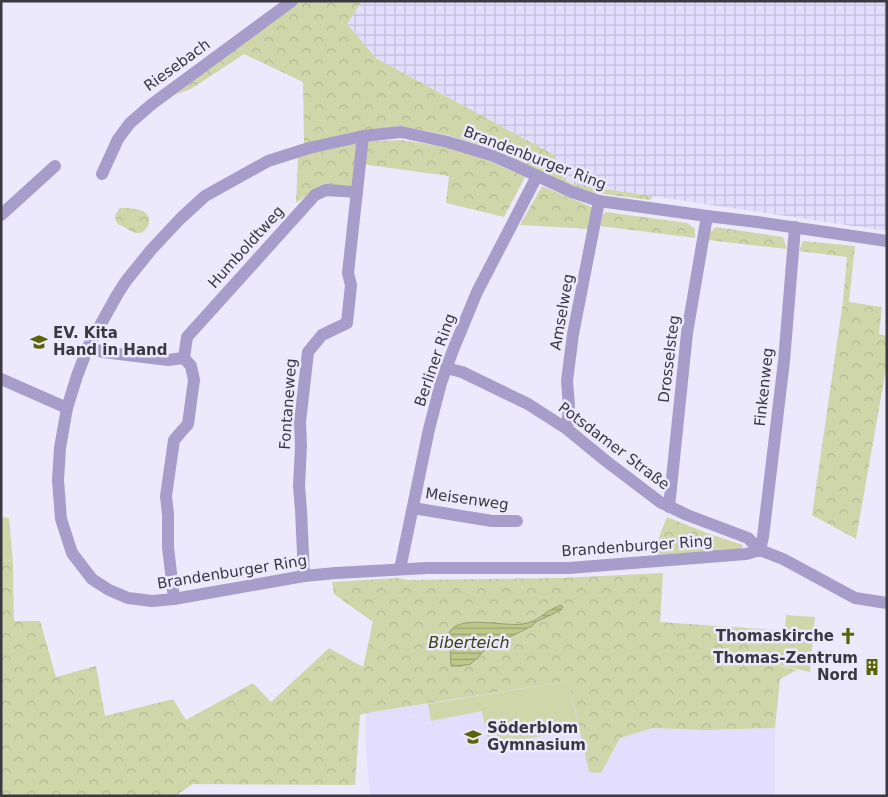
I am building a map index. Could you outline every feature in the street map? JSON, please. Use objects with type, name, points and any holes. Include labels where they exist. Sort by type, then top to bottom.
[{"type":"street","name":"Riesebach","points":[[102,174],[118,139],[130,123],[152,104],[292,1]]},
{"type":"street","name":"Brandenburger Ring","points":[[760,550],[746,554],[569,568],[400,569],[304,576],[174,599],[152,601],[128,598],[109,590],[92,579],[72,552],[61,520],[58,480],[60,448],[67,408],[88,347],[116,294],[150,250],[205,196],[268,161],[309,148],[363,136],[401,132],[448,142],[494,156],[572,192],[600,202],[887,241]]},
{"type":"street","name":"Fontaneweg","points":[[304,576],[298,486],[300,422],[308,352],[322,335],[347,323],[351,285],[348,273],[363,136]]},
{"type":"street","points":[[1,215],[55,166]]},
{"type":"street","name":"Berliner Ring","points":[[400,569],[429,429],[452,350],[477,292],[537,176]]},
{"type":"street","name":"Humboldtweg","points":[[184,358],[187,337],[316,195],[326,190],[358,192]]},
{"type":"street","name":"Amselweg","points":[[567,429],[569,406],[568,381],[573,334],[600,202]]},
{"type":"street","name":"Drosselsteg","points":[[669,507],[687,333],[706,216]]},
{"type":"street","name":"Finkenweg","points":[[760,550],[784,361],[795,227]]},
{"type":"street","points":[[88,347],[122,355],[168,360],[184,358],[190,366],[194,380],[188,424],[174,440],[166,496],[168,547],[174,599]]},
{"type":"street","name":"Potsdamer Straße","points":[[446,368],[462,372],[528,404],[567,429],[660,502],[687,516],[748,538],[760,550]]},
{"type":"street","points":[[1,379],[67,408]]},
{"type":"street","name":"Meisenweg","points":[[413,508],[492,521],[517,522]]},
{"type":"street","points":[[760,550],[855,598],[887,603]]},
{"type":"shaded area","points":[[362,1],[887,1],[887,231],[572,184],[565,180],[557,169],[554,161],[556,156],[376,58],[347,24]]},
{"type":"shaded area","name":"Söderblom Gymnasium","points":[[569,681],[601,773],[620,738],[653,728],[705,730],[775,728],[775,796],[370,796],[365,735],[366,713]]},
{"type":"green space","points":[[297,1],[362,1],[347,24],[376,58],[556,156],[554,161],[557,169],[565,180],[572,184],[653,196],[650,200],[588,192],[556,180],[499,151],[451,136],[400,126],[354,132],[304,144],[303,82],[244,54],[191,89],[175,95]]},
{"type":"green space","points":[[401,140],[452,148],[492,162],[525,177],[504,217],[446,203],[449,176],[354,163],[352,185],[320,186],[296,203],[298,156],[366,141]]},
{"type":"green space","points":[[542,186],[594,208],[590,229],[520,225]]},
{"type":"green space","points":[[120,208],[138,209],[147,214],[149,217],[148,227],[143,232],[136,233],[119,225],[115,216]]},
{"type":"green space","points":[[606,212],[687,223],[695,229],[695,238],[600,226],[603,214]]},
{"type":"green space","points":[[716,227],[783,237],[787,249],[708,240],[711,231]]},
{"type":"green space","points":[[803,241],[855,246],[849,302],[882,307],[879,334],[887,336],[887,363],[856,539],[812,515],[843,301],[847,257],[799,251]]},
{"type":"green space","points":[[1,517],[9,518],[13,563],[1,556]]},
{"type":"green space","points":[[667,517],[707,533],[709,552],[652,555]]},
{"type":"green space","points":[[707,533],[743,545],[741,550],[709,552]]},
{"type":"green space","points":[[1,556],[13,563],[14,621],[40,621],[56,677],[96,666],[105,716],[173,699],[186,720],[253,683],[271,702],[329,648],[363,667],[373,622],[334,594],[332,582],[399,578],[407,580],[560,578],[663,573],[660,622],[762,629],[760,661],[797,670],[780,679],[775,728],[705,730],[653,728],[620,738],[601,773],[589,772],[569,681],[360,715],[355,785],[193,784],[175,796],[1,796]],"holes":[[[558,606],[561,610],[513,636],[496,639],[471,664],[451,666],[450,645],[458,626],[477,622],[525,624]]]},
{"type":"green space","points":[[786,615],[815,617],[810,672],[760,661],[762,629],[785,631]]},
{"type":"green space","points":[[569,681],[579,729],[489,746],[482,711],[431,721],[428,704]]},
{"type":"water","name":"Biberteich","points":[[561,605],[563,607],[561,610],[536,622],[532,626],[512,636],[496,639],[471,664],[451,666],[450,646],[446,645],[451,630],[457,626],[475,622],[516,625],[528,623]]},
{"type":"place","name":"EV. Kita Hand in Hand","points":[[39,342]]},
{"type":"place","name":"Thomaskirche","points":[[848,636]]},
{"type":"place","name":"Thomas-Zentrum Nord","points":[[872,667]]},
{"type":"place","name":"Söderblom Gymnasium","points":[[473,737]]}]
